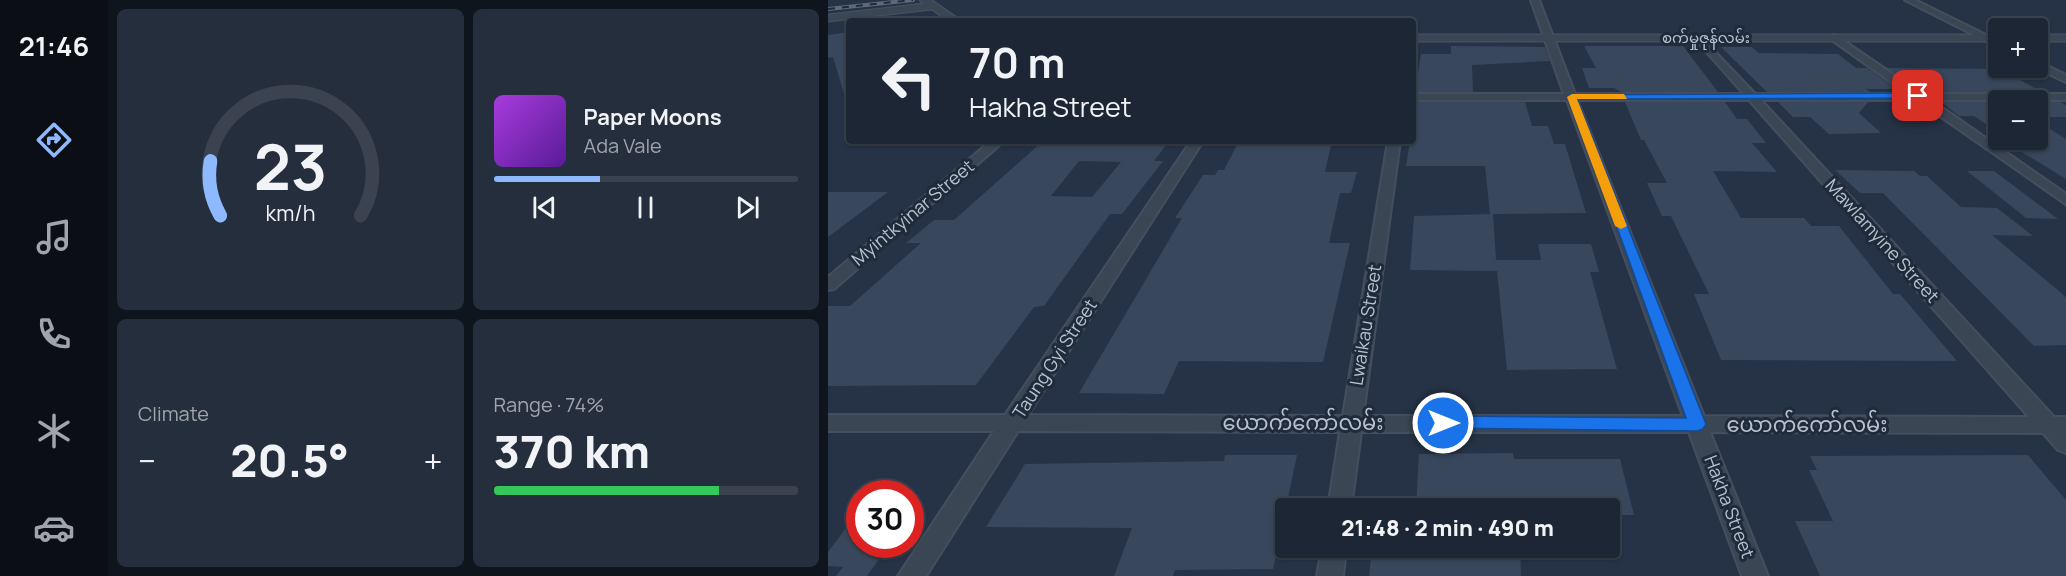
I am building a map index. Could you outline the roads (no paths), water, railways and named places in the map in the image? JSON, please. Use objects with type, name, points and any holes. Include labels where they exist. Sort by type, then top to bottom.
[{"type":"street","name":"Hakha Street","points":[[1535,0],[1755,576]]},
{"type":"street","points":[[1909,0],[1988,36]]},
{"type":"street","points":[[828,18],[928,3],[951,18]]},
{"type":"street","name":"စက်မှုဇုန်လမ်း","points":[[1416,38],[1988,38]]},
{"type":"street","name":"Mawlamyine Street","points":[[1699,38],[2058,425],[2066,444]]},
{"type":"street","points":[[1835,38],[2066,200]]},
{"type":"street","points":[[2048,38],[2066,38]]},
{"type":"street","points":[[2048,70],[2066,79]]},
{"type":"street","points":[[1416,97],[2066,97]]},
{"type":"street","name":"Myintkyinar Street","points":[[828,285],[994,144]]},
{"type":"street","name":"Taung Gyi Street","points":[[911,576],[1013,425],[1195,144]]},
{"type":"street","name":"Lwaikau Street","points":[[1340,498],[1394,144]]},
{"type":"street","name":"ယောက်ကော်လမ်း","points":[[828,423],[1013,425],[1351,422],[2058,425]]},
{"type":"street","points":[[1330,576],[1333,558]]},
{"type":"railway","points":[[828,9],[913,0]]}]
